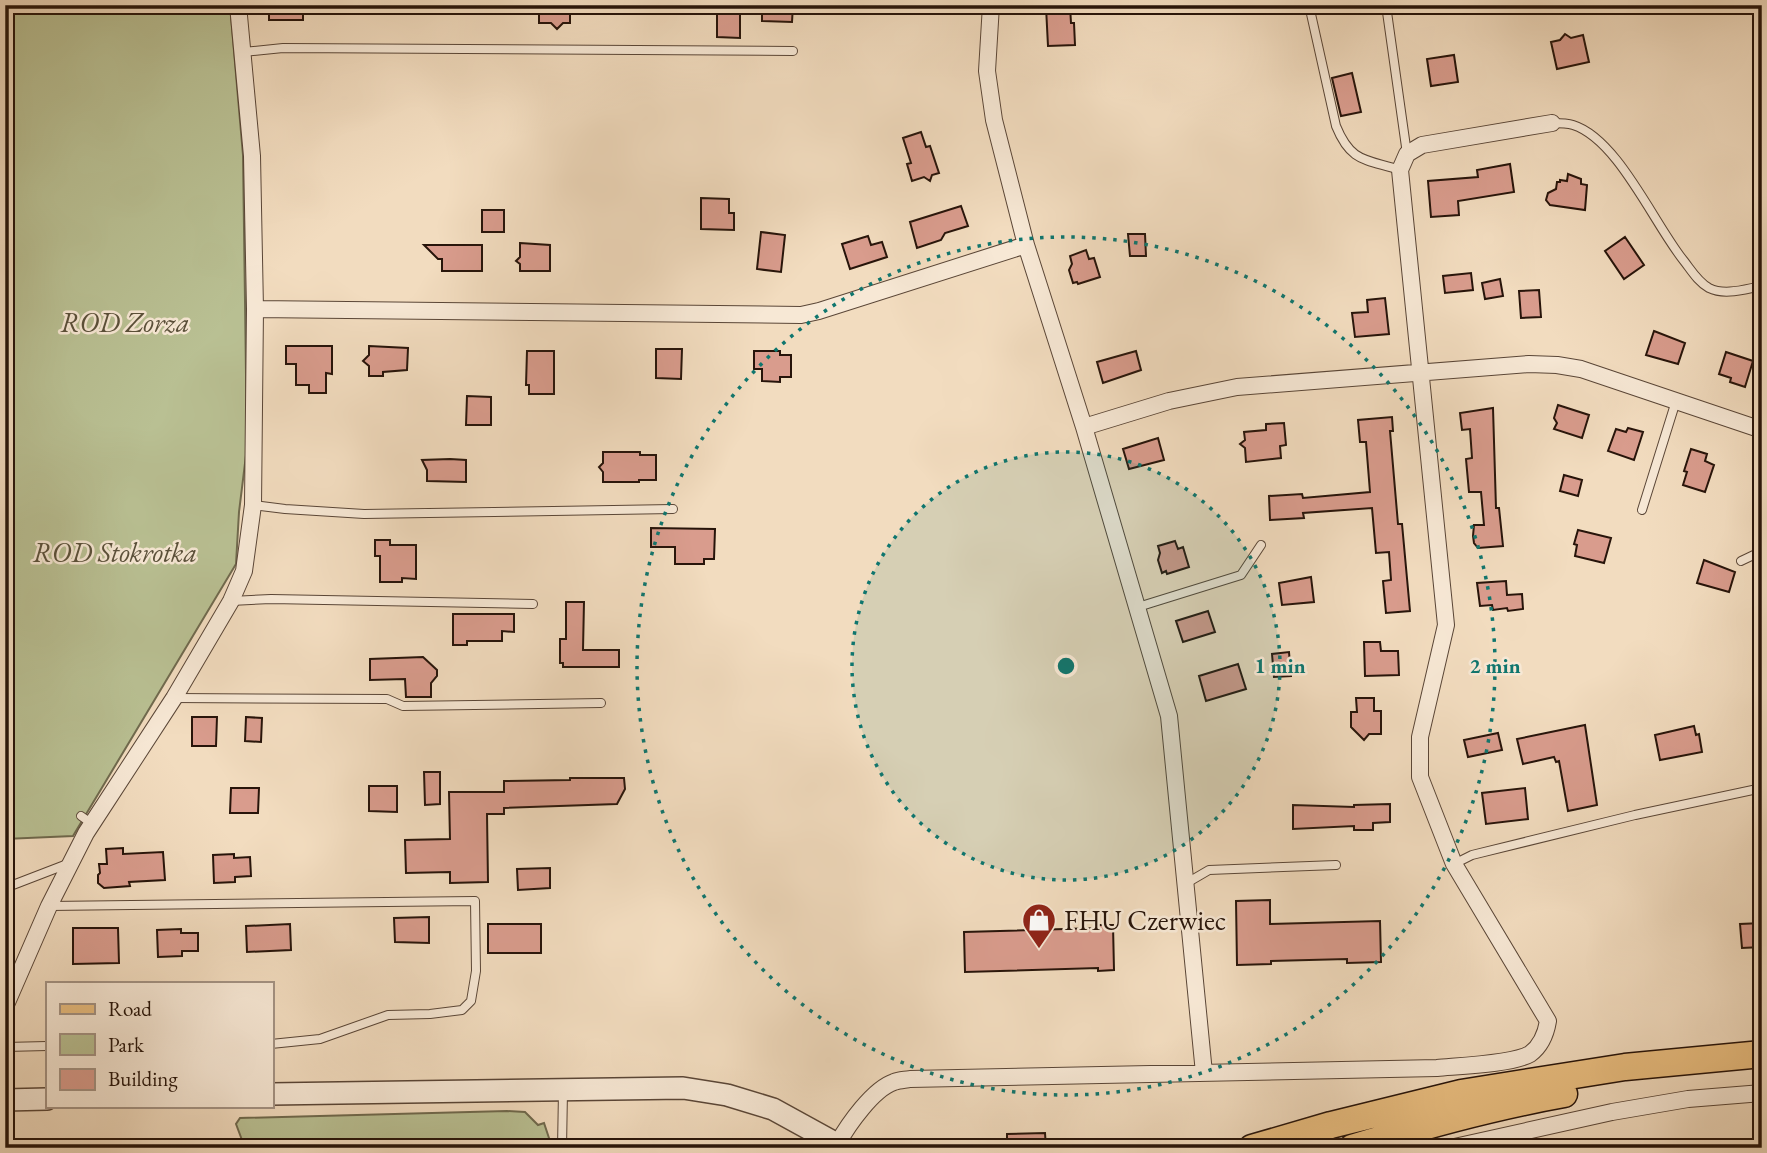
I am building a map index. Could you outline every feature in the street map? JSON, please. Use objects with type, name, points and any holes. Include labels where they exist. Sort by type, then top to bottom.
[{"type":"main road","points":[[1252,1148],[1331,1125],[1461,1093],[1625,1067],[1762,1054]]},
{"type":"main road","points":[[1352,1148],[1500,1105],[1629,1083],[1762,1071]]},
{"type":"street","points":[[5,1007],[70,863],[86,820],[174,698],[231,601],[244,571],[256,309],[252,156],[238,5]]},
{"type":"street","points":[[991,5],[987,71],[994,120],[1026,245],[1084,427],[1169,716],[1204,1073]]},
{"type":"street","points":[[273,1094],[683,1088],[726,1095],[773,1109],[841,1145],[845,1130],[868,1103],[892,1082],[910,1079],[1437,1068],[1497,1063],[1530,1054],[1545,1036],[1548,1021],[1454,864],[1420,777],[1420,737],[1446,625],[1400,170],[1407,154],[1422,145],[1552,123]]},
{"type":"street","points":[[256,309],[801,315],[1026,245]]},
{"type":"street","points":[[1084,427],[1169,401],[1237,387],[1529,364],[1581,369],[1762,430]]},
{"type":"street","points":[[1450,1148],[1612,1112],[1688,1099],[1762,1093]]},
{"type":"street","points":[[5,1100],[46,1099]]},
{"type":"lane","points":[[1309,5],[1336,127],[1344,146],[1354,156],[1400,170]]},
{"type":"lane","points":[[1386,5],[1407,154]]},
{"type":"lane","points":[[243,52],[284,48],[793,51]]},
{"type":"lane","points":[[1552,123],[1573,124],[1593,135],[1621,165],[1679,255],[1709,288],[1723,292],[1762,286]]},
{"type":"lane","points":[[1642,510],[1676,401]]},
{"type":"lane","points":[[248,510],[285,509],[364,514],[673,509]]},
{"type":"lane","points":[[1138,607],[1241,575],[1261,545]]},
{"type":"lane","points":[[1741,561],[1762,551]]},
{"type":"lane","points":[[231,601],[271,599],[533,604]]},
{"type":"lane","points":[[174,698],[387,699],[403,706],[601,703]]},
{"type":"lane","points":[[1454,864],[1472,855],[1635,815],[1762,788]]},
{"type":"lane","points":[[5,888],[70,863]]},
{"type":"lane","points":[[1185,884],[1209,870],[1336,865]]},
{"type":"lane","points":[[49,906],[475,901],[476,971],[471,1001],[462,1010],[388,1015],[320,1039],[273,1044]]},
{"type":"lane","points":[[5,1046],[46,1046]]},
{"type":"lane","points":[[562,1148],[563,1090]]},
{"type":"green space","points":[[5,5],[230,5],[243,155],[247,447],[236,564],[73,836],[5,839]]},
{"type":"green space","points":[[525,1112],[538,1125],[544,1123],[549,1138],[548,1148],[245,1148],[236,1124],[240,1118]]},
{"type":"building","points":[[269,5],[303,5],[303,20],[269,20]]},
{"type":"building","points":[[570,5],[570,23],[563,23],[557,29],[551,23],[539,23],[539,6]]},
{"type":"building","points":[[762,5],[793,5],[792,22],[762,21]]},
{"type":"building","points":[[1070,6],[1075,45],[1048,46],[1046,7]]},
{"type":"building","points":[[717,11],[740,12],[740,38],[717,37]]},
{"type":"building","points":[[1565,34],[1571,38],[1583,35],[1589,62],[1557,69],[1551,42],[1560,40]]},
{"type":"building","points":[[1454,55],[1458,82],[1431,86],[1427,59]]},
{"type":"building","points":[[1352,73],[1361,112],[1341,116],[1332,78]]},
{"type":"building","points":[[921,132],[926,147],[930,146],[939,173],[932,175],[930,181],[924,177],[912,181],[907,164],[911,163],[903,138]]},
{"type":"building","points":[[1510,164],[1514,192],[1458,201],[1459,215],[1431,217],[1428,181],[1478,177],[1477,170]]},
{"type":"building","points":[[1568,174],[1581,179],[1581,184],[1587,185],[1585,210],[1550,205],[1546,200],[1548,193],[1556,189],[1557,182],[1567,181]]},
{"type":"building","points":[[701,198],[729,199],[729,213],[734,213],[734,230],[701,229]]},
{"type":"building","points":[[961,206],[968,226],[945,233],[941,240],[917,248],[910,222]]},
{"type":"building","points":[[482,210],[504,210],[504,232],[482,232]]},
{"type":"building","points":[[761,232],[785,235],[781,272],[757,269]]},
{"type":"building","points":[[1128,234],[1145,234],[1146,256],[1130,256]]},
{"type":"building","points":[[868,236],[871,245],[882,242],[887,257],[850,269],[842,244]]},
{"type":"building","points":[[1625,237],[1644,265],[1624,279],[1605,251]]},
{"type":"building","points":[[520,243],[550,245],[550,271],[520,271],[520,264],[516,261],[520,257]]},
{"type":"building","points":[[424,245],[482,245],[482,271],[442,271],[442,259],[438,259]]},
{"type":"building","points":[[1086,250],[1089,259],[1094,258],[1100,277],[1073,283],[1069,270],[1072,264],[1070,256]]},
{"type":"building","points":[[1471,273],[1473,290],[1445,293],[1443,276]]},
{"type":"building","points":[[1500,279],[1503,296],[1485,299],[1482,283]]},
{"type":"building","points":[[1539,290],[1541,317],[1521,318],[1519,291]]},
{"type":"building","points":[[1385,298],[1389,334],[1355,337],[1352,313],[1368,312],[1367,300]]},
{"type":"building","points":[[1654,331],[1685,343],[1678,364],[1646,355]]},
{"type":"building","points":[[286,346],[332,346],[332,374],[326,373],[326,393],[309,393],[309,385],[296,385],[296,364],[286,364]]},
{"type":"building","points":[[369,346],[408,348],[407,370],[383,372],[383,376],[369,376],[369,366],[363,361],[369,355]]},
{"type":"building","points":[[656,349],[682,349],[681,379],[656,378]]},
{"type":"building","points":[[527,351],[554,351],[554,394],[529,394],[529,385],[526,385]]},
{"type":"building","points":[[754,351],[780,351],[780,355],[791,355],[791,377],[780,377],[780,382],[762,381],[762,369],[754,369]]},
{"type":"building","points":[[1136,351],[1141,370],[1103,383],[1097,362]]},
{"type":"building","points":[[1726,352],[1753,361],[1745,387],[1730,382],[1731,378],[1719,374]]},
{"type":"building","points":[[467,396],[491,397],[491,425],[466,425]]},
{"type":"building","points":[[1558,405],[1589,415],[1582,438],[1554,429]]},
{"type":"building","points":[[1493,408],[1496,508],[1499,508],[1503,546],[1478,548],[1473,536],[1474,525],[1484,525],[1481,492],[1469,492],[1466,459],[1472,458],[1470,429],[1462,430],[1460,413]]},
{"type":"building","points":[[1392,417],[1393,431],[1390,431],[1398,524],[1402,524],[1410,611],[1386,613],[1383,581],[1391,580],[1389,552],[1376,553],[1372,508],[1303,513],[1304,518],[1270,520],[1269,496],[1302,494],[1303,498],[1370,492],[1366,442],[1360,442],[1358,420]]},
{"type":"building","points":[[1284,423],[1286,445],[1280,446],[1281,458],[1246,462],[1245,448],[1240,444],[1245,440],[1244,432],[1266,430],[1266,424]]},
{"type":"building","points":[[1628,428],[1643,432],[1634,460],[1608,451],[1616,429],[1626,432]]},
{"type":"building","points":[[1158,438],[1164,460],[1129,469],[1123,449]]},
{"type":"building","points":[[1691,449],[1707,454],[1705,461],[1714,465],[1705,492],[1683,485]]},
{"type":"building","points":[[603,452],[656,455],[656,480],[603,482],[603,472],[599,467],[603,463]]},
{"type":"building","points":[[422,460],[466,460],[466,482],[427,481],[427,470]]},
{"type":"building","points":[[1564,475],[1582,480],[1578,496],[1560,491]]},
{"type":"building","points":[[651,528],[715,529],[714,559],[704,559],[704,564],[675,564],[675,547],[651,547]]},
{"type":"building","points":[[1578,530],[1611,538],[1604,563],[1575,556],[1577,545],[1574,544]]},
{"type":"building","points":[[375,540],[390,540],[390,545],[416,545],[416,579],[402,578],[402,582],[380,582],[380,556],[375,556]]},
{"type":"building","points":[[1175,541],[1178,549],[1183,547],[1189,567],[1162,573],[1158,546]]},
{"type":"building","points":[[1704,560],[1735,572],[1729,592],[1697,583]]},
{"type":"building","points":[[1311,577],[1314,602],[1282,605],[1279,583]]},
{"type":"building","points":[[1506,581],[1507,595],[1522,594],[1523,609],[1493,610],[1492,605],[1480,606],[1477,583]]},
{"type":"building","points":[[566,602],[584,602],[583,650],[619,650],[619,667],[563,667],[563,663],[560,663],[560,639],[566,639]]},
{"type":"building","points":[[1208,611],[1215,632],[1183,642],[1176,621]]},
{"type":"building","points":[[453,614],[514,614],[514,632],[502,631],[502,641],[467,641],[467,645],[453,645]]},
{"type":"building","points":[[1364,642],[1380,642],[1381,651],[1398,651],[1399,675],[1365,676]]},
{"type":"building","points":[[1289,652],[1291,676],[1274,677],[1272,654]]},
{"type":"building","points":[[423,657],[437,670],[437,676],[431,683],[431,697],[406,697],[405,679],[370,680],[370,659]]},
{"type":"building","points":[[1238,664],[1246,689],[1206,701],[1199,676]]},
{"type":"building","points":[[1356,698],[1374,698],[1374,711],[1381,711],[1381,734],[1369,734],[1364,740],[1351,727],[1351,712],[1357,712]]},
{"type":"building","points":[[192,717],[217,717],[216,746],[192,746]]},
{"type":"building","points":[[246,717],[262,718],[261,742],[245,741]]},
{"type":"building","points":[[1585,725],[1597,805],[1568,811],[1559,761],[1556,762],[1554,757],[1523,764],[1517,739]]},
{"type":"building","points":[[1694,726],[1696,735],[1699,734],[1702,752],[1660,760],[1655,735]]},
{"type":"building","points":[[1498,733],[1502,750],[1468,757],[1464,740]]},
{"type":"building","points":[[424,772],[440,772],[440,804],[425,805]]},
{"type":"building","points":[[624,778],[625,789],[617,804],[504,808],[504,814],[487,814],[488,882],[450,883],[450,872],[406,873],[405,840],[450,839],[449,792],[504,792],[504,781]]},
{"type":"building","points":[[369,786],[397,786],[397,812],[369,811]]},
{"type":"building","points":[[231,788],[259,788],[258,813],[230,813]]},
{"type":"building","points":[[1525,788],[1528,819],[1486,824],[1482,793]]},
{"type":"building","points":[[1390,804],[1390,822],[1373,823],[1373,830],[1354,830],[1354,826],[1293,829],[1293,805],[1354,807]]},
{"type":"building","points":[[123,848],[123,854],[163,852],[165,880],[129,882],[130,886],[104,888],[98,883],[98,875],[99,864],[107,864],[106,849]]},
{"type":"building","points":[[234,854],[234,858],[250,857],[251,876],[235,877],[235,882],[214,883],[213,855]]},
{"type":"building","points":[[550,868],[550,888],[518,890],[517,869]]},
{"type":"building","points":[[1270,900],[1270,924],[1380,921],[1381,962],[1347,963],[1347,959],[1271,961],[1271,964],[1237,965],[1236,901]]},
{"type":"building","points":[[429,917],[429,943],[395,942],[394,918]]},
{"type":"building","points":[[1762,923],[1762,947],[1742,948],[1740,924]]},
{"type":"building","points":[[290,924],[291,950],[247,952],[246,926]]},
{"type":"building","points":[[488,924],[541,924],[541,953],[488,953]]},
{"type":"building","name":"FHU Czerwiec","points":[[1097,925],[1113,925],[1114,970],[1098,971],[1098,968],[965,972],[964,932],[1097,928]]},
{"type":"building","points":[[73,928],[118,928],[119,963],[73,964]]},
{"type":"building","points":[[181,929],[181,933],[198,933],[198,951],[182,951],[182,956],[158,957],[157,930]]},
{"type":"building","points":[[1045,1133],[1046,1148],[1007,1148],[1007,1134]]},
{"type":"place","name":"FHU Czerwiec","points":[[1039,950]]},
{"type":"park label","name":"ROD Zorza","points":[[125,322]]},
{"type":"park label","name":"ROD Stokrotka","points":[[115,552]]}]
